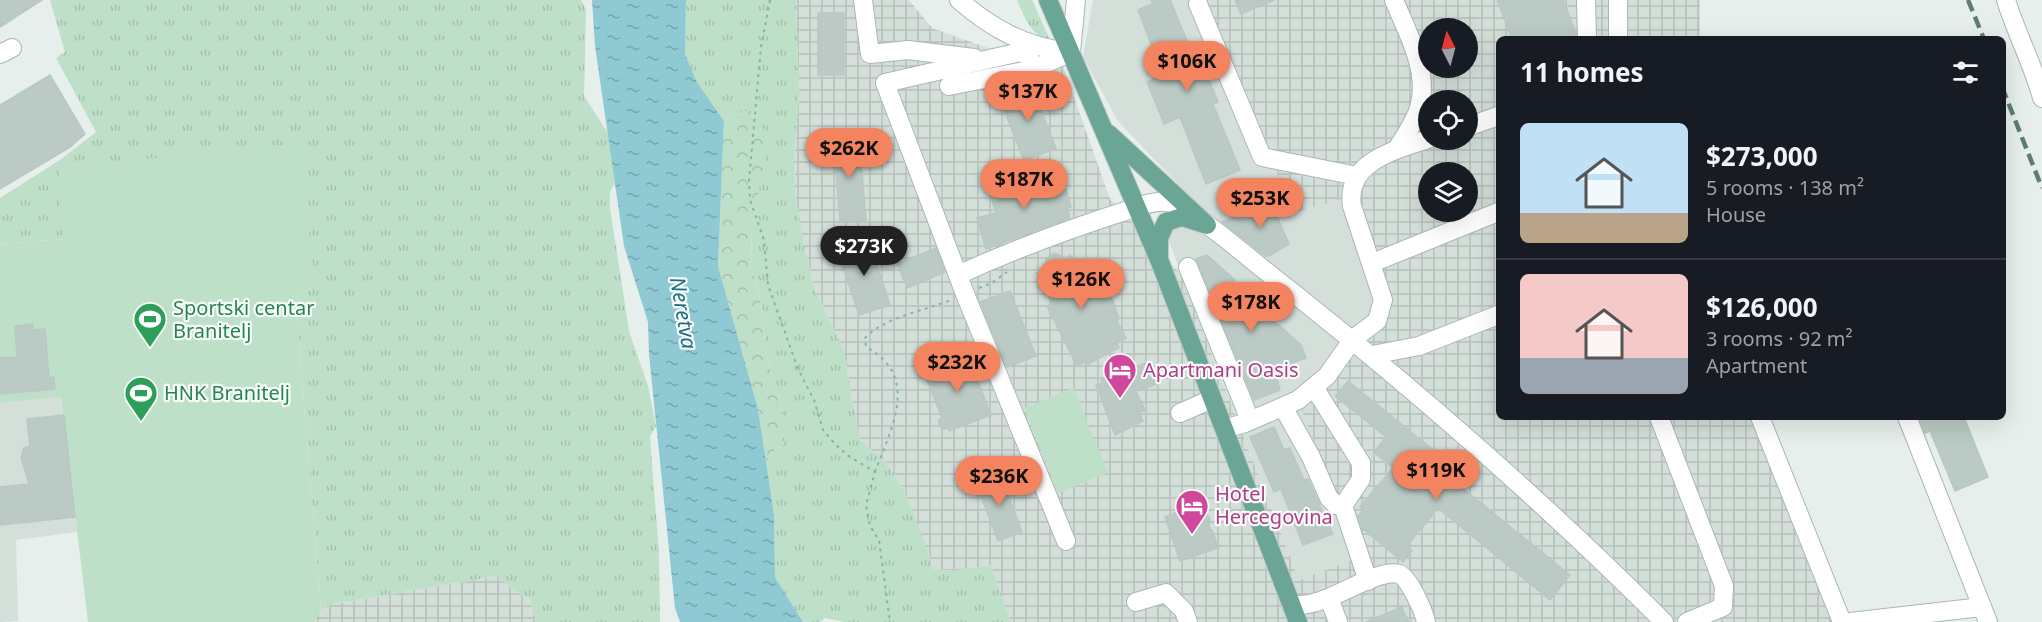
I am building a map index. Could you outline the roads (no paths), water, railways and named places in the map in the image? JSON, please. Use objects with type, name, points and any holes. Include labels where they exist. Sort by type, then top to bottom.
[{"type":"main road","points":[[1048,0],[1160,262],[1295,618]]},
{"type":"main road","points":[[1103,128],[1207,225]]},
{"type":"main road","points":[[1160,262],[1159,238],[1166,222],[1182,217],[1207,225]]},
{"type":"street","points":[[863,0],[870,54],[908,50],[988,59]]},
{"type":"street","points":[[959,0],[990,25],[1014,38],[1043,49],[1071,52]]},
{"type":"street","points":[[1071,52],[1076,0]]},
{"type":"street","points":[[1394,0],[1417,56],[1422,89],[1419,107],[1397,149]]},
{"type":"street","points":[[1586,0],[1587,36]]},
{"type":"street","points":[[1618,0],[1618,36]]},
{"type":"street","points":[[2006,0],[2036,76],[2042,98]]},
{"type":"street","points":[[1198,4],[1262,157],[1357,176]]},
{"type":"street","points":[[1034,69],[1029,56],[1020,52],[885,83],[965,294],[1066,542]]},
{"type":"street","points":[[949,86],[1034,69],[1071,52]]},
{"type":"street","points":[[1478,123],[1496,117]]},
{"type":"street","points":[[1224,429],[1298,400],[1328,376],[1353,339],[1377,321],[1383,300],[1352,206],[1351,192],[1357,176],[1366,165],[1397,149],[1418,142]]},
{"type":"street","points":[[958,275],[1066,231],[1137,208],[1166,202],[1177,205],[1207,225],[1372,355],[1524,489],[1664,622]]},
{"type":"street","points":[[1372,263],[1496,213]]},
{"type":"street","points":[[1188,267],[1250,420]]},
{"type":"street","points":[[1372,355],[1419,346],[1496,316]]},
{"type":"street","points":[[1314,387],[1361,463],[1361,478],[1342,506]]},
{"type":"street","points":[[1180,413],[1212,399]]},
{"type":"street","points":[[1282,407],[1311,456],[1329,498],[1336,505],[1342,506]]},
{"type":"street","points":[[1660,420],[1724,586],[1724,607],[1687,622]]},
{"type":"street","points":[[1761,420],[1842,622]]},
{"type":"street","points":[[1850,622],[1985,615],[1908,420]]},
{"type":"street","points":[[1342,506],[1368,581]]},
{"type":"street","points":[[1295,618],[1310,604],[1384,574],[1399,574],[1407,579],[1426,622]]},
{"type":"street","points":[[1136,602],[1166,593],[1184,611],[1188,622]]},
{"type":"street","points":[[1329,598],[1338,622]]},
{"type":"water","name":"Neretva","points":[[592,0],[686,0],[685,54],[697,82],[724,121],[718,266],[758,409],[774,515],[775,577],[803,622],[680,622],[675,608],[649,354],[648,322],[624,246],[595,46]]},
{"type":"railway","points":[[1968,0],[1983,36]]},
{"type":"railway","points":[[2006,97],[2042,188]]},
{"type":"place","name":"Sportski centar Branitelj","points":[[150,348]]},
{"type":"place","name":"Apartmani Oasis","points":[[1120,399]]},
{"type":"place","name":"HNK Branitelj","points":[[141,422]]},
{"type":"place","name":"Hotel Hercegovina","points":[[1192,535]]}]
